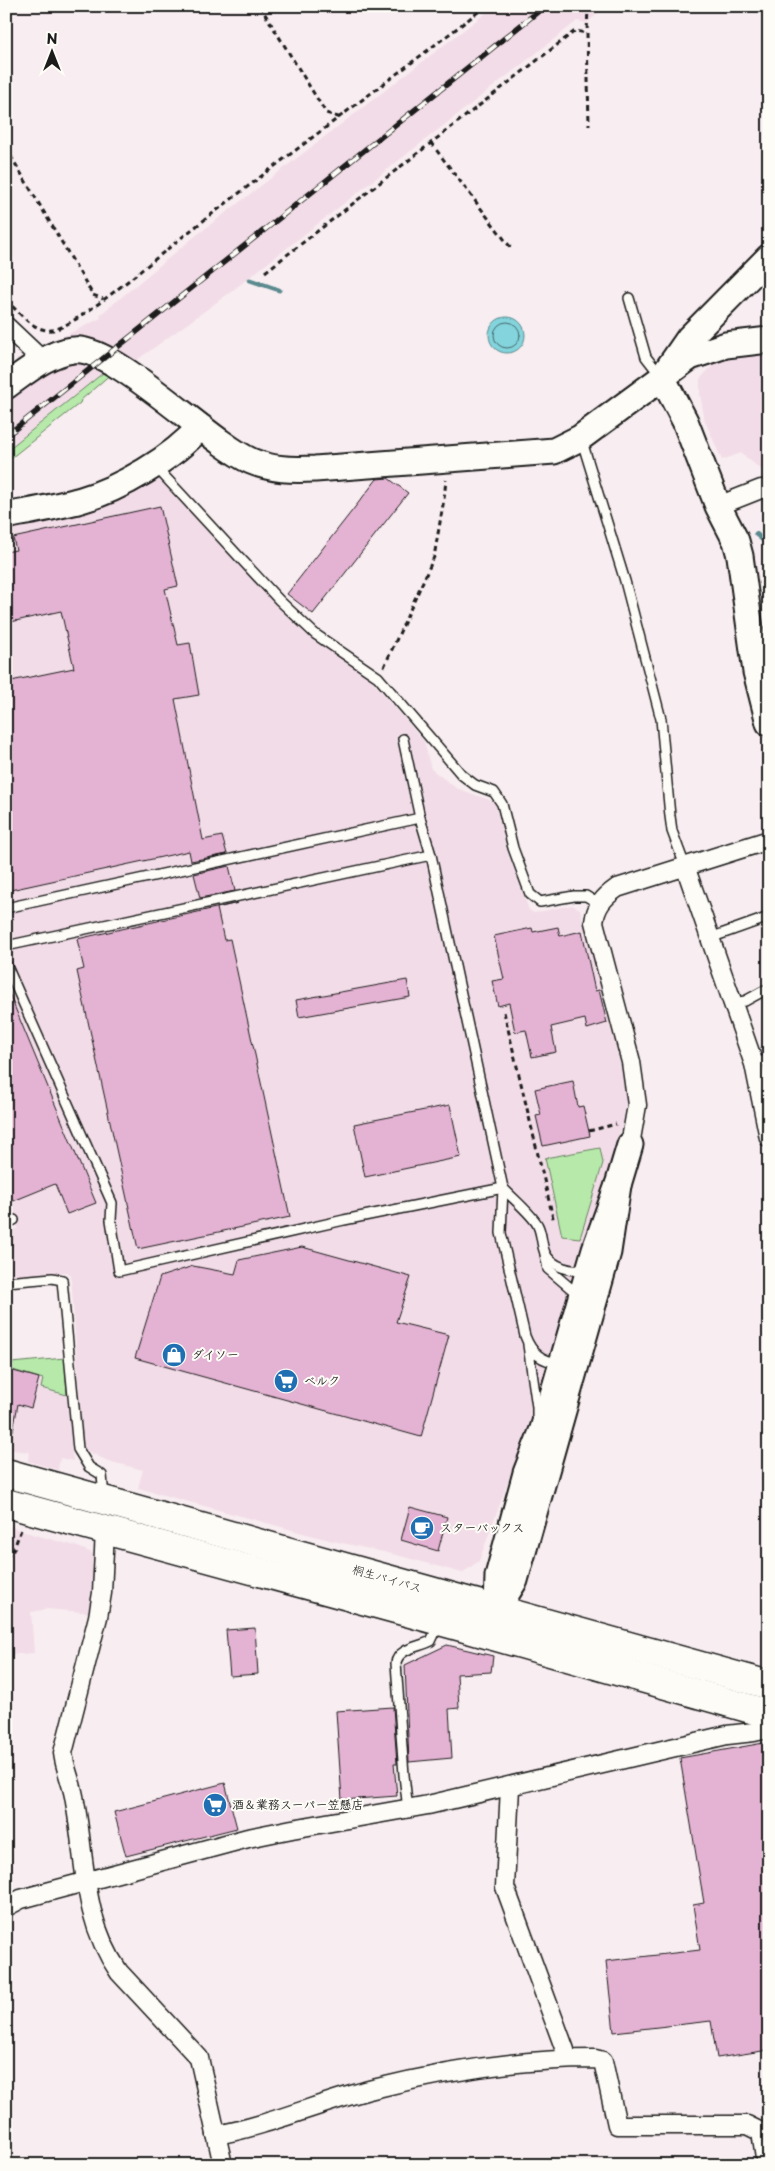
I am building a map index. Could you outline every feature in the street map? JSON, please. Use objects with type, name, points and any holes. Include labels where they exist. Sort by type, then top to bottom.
[{"type":"highway","name":"桐生バイパス","points":[[6,1473],[99,1498],[494,1622],[769,1714]]},
{"type":"highway","name":"桐生バイパス","points":[[15,1512],[105,1530],[440,1621],[494,1622],[769,1685]]},
{"type":"street","points":[[662,377],[689,338],[769,257]]},
{"type":"street","points":[[6,326],[43,361]]},
{"type":"street","points":[[6,386],[43,361],[73,350],[95,353],[176,408],[241,456],[263,465],[284,470],[543,453],[562,448],[580,438],[690,357],[712,348],[745,341],[769,340]]},
{"type":"street","points":[[662,377],[685,420],[718,506],[736,542],[740,556],[756,672],[769,723]]},
{"type":"street","points":[[6,516],[83,500],[108,490],[154,464],[189,439],[200,427]]},
{"type":"street","points":[[718,506],[761,489],[769,489]]},
{"type":"street","points":[[585,1307],[590,1266],[630,1145],[637,1105],[632,1071],[594,922],[595,912],[600,904],[617,888],[769,840]]},
{"type":"street","points":[[685,866],[733,1004],[761,1062],[769,1138]]},
{"type":"street","points":[[494,1622],[516,1580],[570,1360],[585,1307],[608,1252],[618,1185]]},
{"type":"street","points":[[494,1622],[498,1576],[526,1473],[570,1360]]},
{"type":"street","points":[[105,1530],[102,1593],[98,1617],[63,1753],[64,1766],[75,1800],[85,1882],[98,1932],[111,1959],[120,1972],[199,2058],[223,2165]]},
{"type":"street","points":[[6,1907],[21,1899],[274,1832],[408,1810],[727,1735],[763,1730],[769,1726]]},
{"type":"street","points":[[510,1787],[505,1887],[565,2050],[566,2059]]},
{"type":"street","points":[[216,2135],[373,2089],[460,2071],[566,2059],[596,2059],[603,2061],[617,2125],[747,2125],[755,2127],[761,2132],[766,2165]]},
{"type":"lane","points":[[629,298],[646,358],[662,377]]},
{"type":"lane","points":[[580,438],[625,581],[661,719],[672,831],[685,866]]},
{"type":"lane","points":[[154,464],[278,600],[316,634],[378,677],[462,775],[475,785],[494,792],[502,804],[513,848],[530,894],[535,900],[540,902],[586,896],[600,904]]},
{"type":"lane","points":[[403,739],[420,818],[431,855],[503,1188],[500,1233],[528,1344],[538,1406],[526,1473]]},
{"type":"lane","points":[[6,908],[420,818]]},
{"type":"lane","points":[[6,946],[431,855]]},
{"type":"lane","points":[[710,938],[769,917]]},
{"type":"lane","points":[[6,964],[112,1202],[111,1220],[119,1271],[344,1220],[503,1188]]},
{"type":"lane","points":[[733,1004],[745,1001],[769,988]]},
{"type":"lane","points":[[503,1188],[538,1225],[548,1269],[574,1291],[585,1307]]},
{"type":"lane","points":[[545,1254],[557,1265],[572,1270],[580,1270],[590,1266]]},
{"type":"lane","points":[[6,1282],[52,1278],[62,1280],[78,1449],[89,1467],[102,1475],[103,1486],[99,1498]]},
{"type":"lane","points":[[528,1344],[541,1358],[550,1362],[570,1360]]},
{"type":"lane","points":[[408,1810],[396,1683],[397,1658],[401,1654],[431,1640],[440,1621]]},
{"type":"path","points":[[260,6],[326,113],[340,118]]},
{"type":"path","points":[[6,300],[37,328],[54,330],[69,323],[104,299],[190,230],[486,6]]},
{"type":"path","points":[[588,6],[589,125]]},
{"type":"path","points":[[265,272],[575,30],[587,32]]},
{"type":"path","points":[[431,143],[511,248]]},
{"type":"path","points":[[6,148],[93,295],[104,299]]},
{"type":"path","points":[[378,677],[434,557],[444,499],[446,459]]},
{"type":"path","points":[[504,1012],[554,1222]]},
{"type":"path","points":[[589,1131],[616,1125]]},
{"type":"path","points":[[6,1557],[12,1553],[15,1512]]},
{"type":"shaded area","points":[[495,6],[606,6],[587,23],[577,21],[228,294],[130,365],[44,346],[101,318],[100,315],[193,238]]},
{"type":"shaded area","points":[[769,350],[769,476],[741,453],[722,460],[705,421],[700,394],[700,379],[718,360],[733,355]]},
{"type":"shaded area","points":[[71,359],[113,372],[81,400],[80,403],[6,462],[6,401],[31,381]]},
{"type":"shaded area","points":[[152,479],[161,481],[226,549],[273,602],[316,642],[366,674],[424,741],[431,769],[456,788],[495,802],[507,850],[529,910],[534,913],[572,905],[580,909],[621,1067],[626,1098],[624,1119],[527,1430],[479,1561],[462,1573],[397,1555],[329,1540],[138,1488],[143,1470],[108,1461],[83,1449],[71,1275],[67,1272],[14,1277],[8,1273],[6,1233],[18,1228],[13,1216],[6,1219],[6,527],[109,503],[134,491]]},
{"type":"shaded area","points":[[6,1368],[43,1379],[41,1388],[67,1395],[73,1461],[60,1458],[58,1470],[28,1461],[29,1452],[6,1449]]},
{"type":"shaded area","points":[[6,1524],[21,1531],[75,1546],[92,1553],[95,1558],[93,1613],[47,1609],[31,1612],[34,1653],[6,1655]]},
{"type":"green space","points":[[108,369],[113,372],[81,400],[80,403],[6,462],[6,451]]},
{"type":"green space","points":[[600,1148],[603,1163],[580,1238],[562,1236],[545,1158]]},
{"type":"green space","points":[[10,1354],[11,1363],[65,1358],[67,1395],[41,1388],[43,1379],[6,1368],[6,1355]]},
{"type":"water","points":[[507,317],[520,322],[525,335],[520,348],[507,353],[494,348],[489,335],[494,322]]},
{"type":"building","points":[[388,478],[408,493],[313,614],[287,594],[377,479]]},
{"type":"building","points":[[160,506],[178,586],[165,589],[178,645],[190,643],[199,695],[175,699],[203,840],[222,836],[227,854],[191,861],[189,851],[6,891],[6,682],[74,668],[61,611],[6,623],[6,552],[16,550],[13,538]]},
{"type":"building","points":[[229,866],[235,891],[200,898],[194,874]]},
{"type":"building","points":[[238,903],[217,908],[224,940],[230,939],[290,1217],[138,1249],[77,971],[84,969],[77,939]]},
{"type":"building","points":[[558,927],[560,936],[582,931],[595,991],[599,990],[607,1023],[587,1029],[585,1019],[551,1027],[556,1052],[532,1057],[526,1030],[515,1032],[509,1003],[498,1006],[492,981],[504,979],[494,936],[532,928],[533,932]]},
{"type":"building","points":[[407,980],[410,997],[299,1017],[296,1000]]},
{"type":"building","points":[[6,986],[96,1203],[67,1214],[55,1184],[6,1204]]},
{"type":"building","points":[[573,1081],[578,1107],[583,1106],[590,1136],[543,1146],[536,1116],[541,1115],[535,1089]]},
{"type":"building","points":[[450,1105],[461,1157],[365,1177],[354,1124]]},
{"type":"building","points":[[302,1247],[411,1277],[396,1322],[449,1335],[421,1437],[135,1358],[160,1277],[193,1266],[235,1274],[239,1260]]},
{"type":"building","points":[[6,1369],[39,1378],[31,1408],[18,1404],[13,1431],[6,1431]]},
{"type":"building","points":[[410,1507],[447,1517],[438,1551],[401,1540]]},
{"type":"building","points":[[255,1628],[258,1674],[230,1676],[226,1630]]},
{"type":"building","points":[[447,1645],[493,1656],[491,1672],[457,1674],[459,1708],[449,1709],[452,1758],[409,1762],[405,1665]]},
{"type":"building","points":[[393,1707],[397,1764],[394,1764],[397,1796],[342,1800],[336,1711]]},
{"type":"building","points":[[769,1742],[769,2050],[717,2058],[711,2021],[614,2032],[606,1961],[700,1950],[693,1905],[704,1903],[680,1758]]},
{"type":"building","points":[[225,1783],[237,1828],[126,1856],[114,1812]]},
{"type":"waterway","points":[[250,280],[279,290]]},
{"type":"waterway","points":[[756,534],[769,545]]},
{"type":"railway","points":[[6,436],[545,6]]},
{"type":"place","name":"ダイソー","points":[[174,1355]]},
{"type":"place","name":"ベルク","points":[[286,1381]]},
{"type":"place","name":"スターバックス","points":[[422,1528]]},
{"type":"place","name":"酒＆業務スーパー笠懸店","points":[[215,1805]]}]
